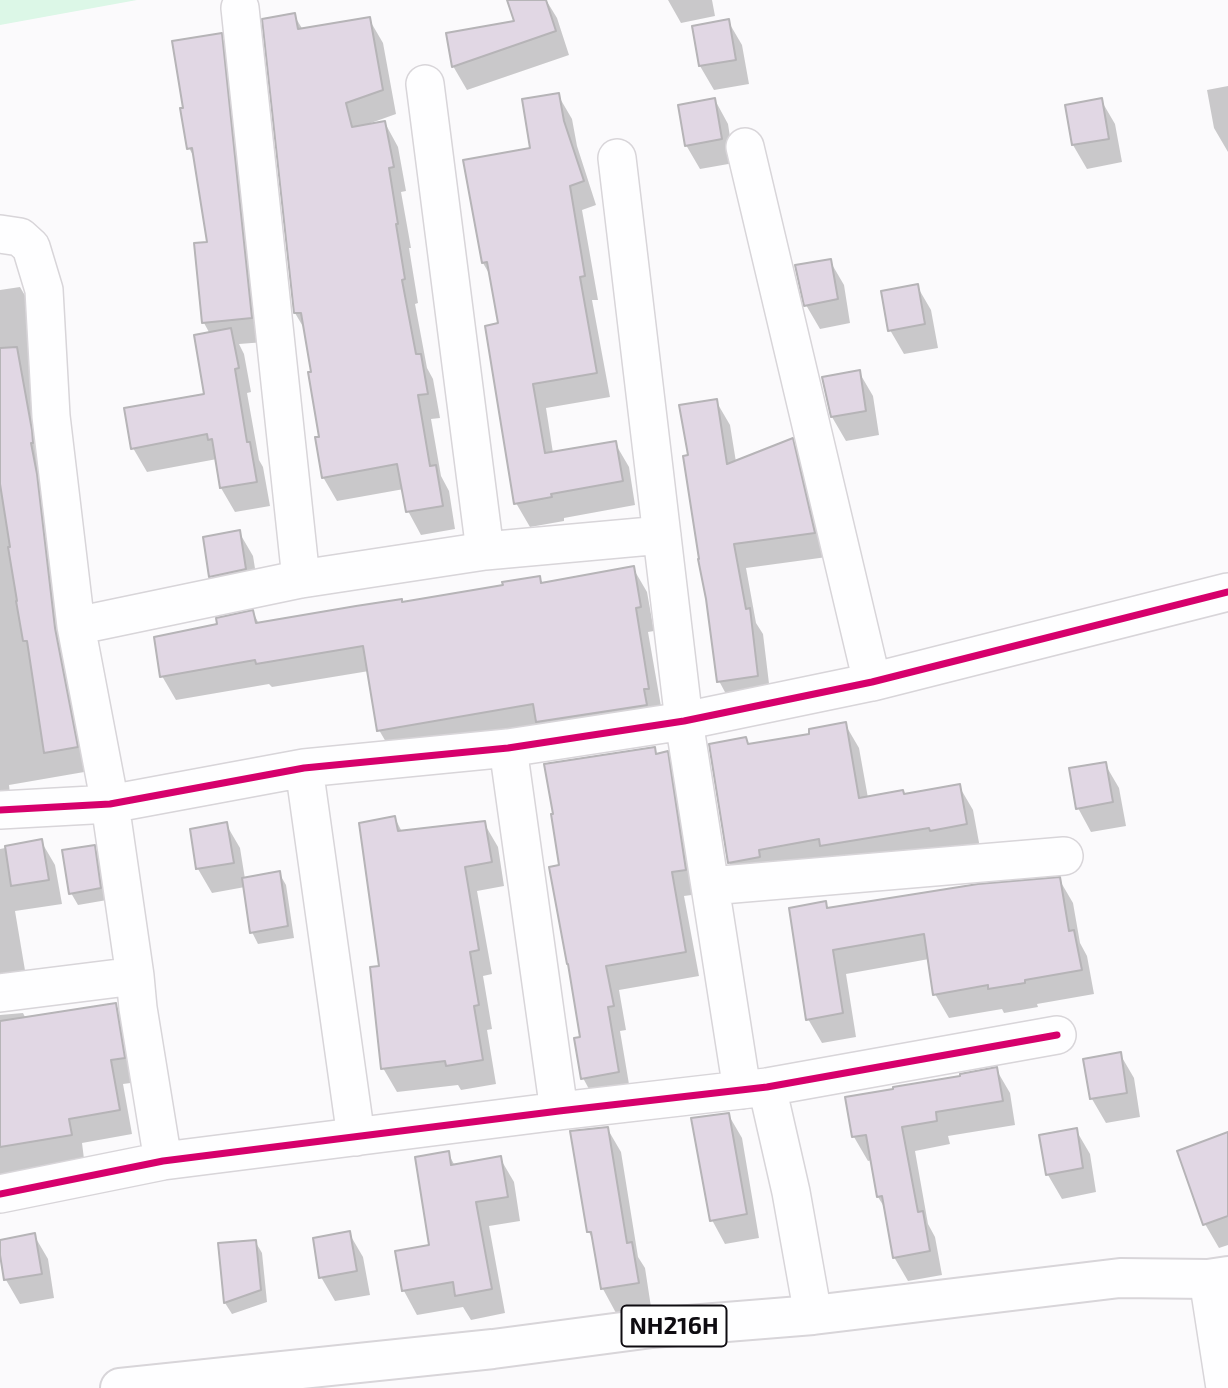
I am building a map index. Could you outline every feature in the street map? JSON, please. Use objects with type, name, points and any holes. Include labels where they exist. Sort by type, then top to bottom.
[{"type":"highway","name":"NH216H","points":[[120,1388],[493,1349],[652,1328],[813,1315],[1120,1278],[1218,1278]]},
{"type":"street","points":[[240,8],[301,579]]},
{"type":"street","points":[[425,84],[485,551]]},
{"type":"street","points":[[745,147],[872,682]]},
{"type":"street","points":[[617,158],[684,721],[710,886],[754,1089],[791,1192],[813,1315]]},
{"type":"street","points":[[0,234],[20,237],[31,247],[44,290],[51,416],[76,626],[110,804],[138,1008],[163,1161]]},
{"type":"street","points":[[76,626],[301,579],[485,551],[662,535]]},
{"type":"street","points":[[0,810],[110,804],[304,768],[508,748],[684,721],[872,682],[1228,592]]},
{"type":"street","points":[[508,748],[559,1111]]},
{"type":"street","points":[[304,768],[356,1137]]},
{"type":"street","points":[[710,886],[1064,856]]},
{"type":"street","points":[[0,993],[135,976]]},
{"type":"street","points":[[0,1194],[163,1161],[754,1089],[1057,1035]]},
{"type":"street","points":[[1218,1278],[1225,1388]]},
{"type":"green space","points":[[0,0],[137,0],[0,25]]},
{"type":"building","points":[[507,0],[546,0],[556,31],[452,67],[446,33],[514,21]]},
{"type":"building","points":[[295,13],[298,29],[370,17],[383,90],[346,103],[352,127],[385,121],[394,167],[389,168],[405,279],[402,280],[416,354],[421,354],[428,394],[418,395],[430,466],[436,465],[443,506],[406,512],[397,464],[322,478],[315,437],[319,437],[308,372],[311,372],[301,313],[294,313],[262,19]]},
{"type":"building","points":[[729,19],[736,60],[699,66],[692,26]]},
{"type":"building","points":[[222,33],[252,318],[202,323],[194,243],[207,242],[192,148],[187,149],[172,41]]},
{"type":"building","points":[[559,93],[564,121],[584,181],[570,186],[585,276],[580,277],[597,373],[533,384],[545,453],[616,441],[623,481],[551,494],[552,497],[514,504],[485,326],[498,323],[487,262],[482,263],[463,160],[530,148],[522,99]]},
{"type":"building","points":[[715,98],[722,139],[685,146],[678,105]]},
{"type":"building","points":[[1102,98],[1109,139],[1072,145],[1065,105]]},
{"type":"building","points":[[831,259],[838,299],[804,306],[795,265]]},
{"type":"building","points":[[918,284],[925,324],[888,331],[881,291]]},
{"type":"building","points":[[231,328],[239,368],[235,369],[247,442],[250,442],[257,482],[220,488],[212,439],[208,440],[207,434],[131,449],[124,408],[204,394],[194,335]]},
{"type":"building","points":[[17,347],[32,430],[31,443],[55,628],[78,747],[44,753],[27,641],[23,641],[16,601],[0,484],[0,348]]},
{"type":"building","points":[[860,370],[866,411],[831,417],[822,377]]},
{"type":"building","points":[[717,399],[727,464],[793,438],[815,533],[734,544],[746,609],[750,608],[758,676],[717,682],[683,456],[688,455],[679,405]]},
{"type":"building","points":[[240,530],[246,569],[209,577],[203,537]]},
{"type":"building","points":[[634,566],[641,607],[636,608],[649,689],[644,689],[647,705],[536,722],[533,704],[377,731],[363,646],[256,664],[255,660],[160,677],[154,637],[217,624],[216,618],[253,610],[256,623],[402,599],[402,602],[540,576],[541,583]]},
{"type":"building","points":[[846,722],[859,798],[903,790],[904,794],[960,784],[967,824],[820,846],[819,839],[759,850],[760,857],[728,863],[709,744],[746,737],[748,744],[809,734],[809,729]]},
{"type":"building","points":[[655,747],[656,754],[668,751],[686,870],[672,872],[686,952],[606,966],[614,1006],[608,1007],[619,1072],[581,1079],[574,1038],[580,1037],[549,867],[559,865],[544,764]]},
{"type":"building","points":[[1106,762],[1113,802],[1076,809],[1069,768]]},
{"type":"building","points":[[395,816],[398,831],[485,821],[492,862],[465,867],[479,950],[470,952],[479,1005],[474,1006],[483,1060],[446,1066],[445,1061],[381,1069],[370,967],[379,966],[359,823]]},
{"type":"building","points":[[227,822],[234,863],[196,869],[190,829]]},
{"type":"building","points":[[42,839],[49,880],[11,886],[5,846]]},
{"type":"building","points":[[95,845],[101,888],[69,894],[62,850]]},
{"type":"building","points":[[280,871],[288,926],[250,933],[242,878]]},
{"type":"building","points":[[1060,877],[1069,931],[1074,930],[1082,970],[1025,980],[1025,983],[988,989],[988,985],[933,995],[924,934],[833,950],[843,1013],[806,1020],[789,908],[826,901],[827,908],[978,884]]},
{"type":"building","points":[[116,1003],[125,1058],[111,1060],[120,1110],[69,1119],[72,1135],[0,1147],[0,1021]]},
{"type":"building","points":[[1121,1052],[1127,1093],[1090,1099],[1083,1059]]},
{"type":"building","points":[[997,1067],[1003,1101],[936,1112],[937,1121],[902,1127],[918,1212],[923,1211],[930,1251],[893,1258],[882,1196],[877,1197],[866,1135],[852,1137],[845,1097]]},
{"type":"building","points":[[729,1113],[747,1214],[710,1221],[691,1118]]},
{"type":"building","points":[[608,1127],[627,1243],[632,1242],[639,1283],[601,1289],[591,1232],[587,1232],[570,1131]]},
{"type":"building","points":[[1077,1128],[1083,1168],[1046,1175],[1039,1135]]},
{"type":"building","points":[[1228,1132],[1228,1216],[1203,1225],[1177,1151]]},
{"type":"building","points":[[449,1151],[451,1165],[501,1156],[508,1197],[476,1202],[492,1289],[455,1296],[453,1282],[402,1291],[395,1251],[429,1245],[415,1157]]},
{"type":"building","points":[[350,1231],[357,1271],[319,1278],[313,1238]]},
{"type":"building","points":[[35,1233],[42,1274],[4,1280],[0,1240]]},
{"type":"building","points":[[256,1240],[261,1290],[224,1303],[218,1243]]},
{"type":"cycle path","points":[[0,810],[110,804],[304,768],[508,748],[684,721],[872,682],[1228,592]]},
{"type":"cycle path","points":[[0,1194],[163,1161],[767,1087],[1057,1035]]}]
